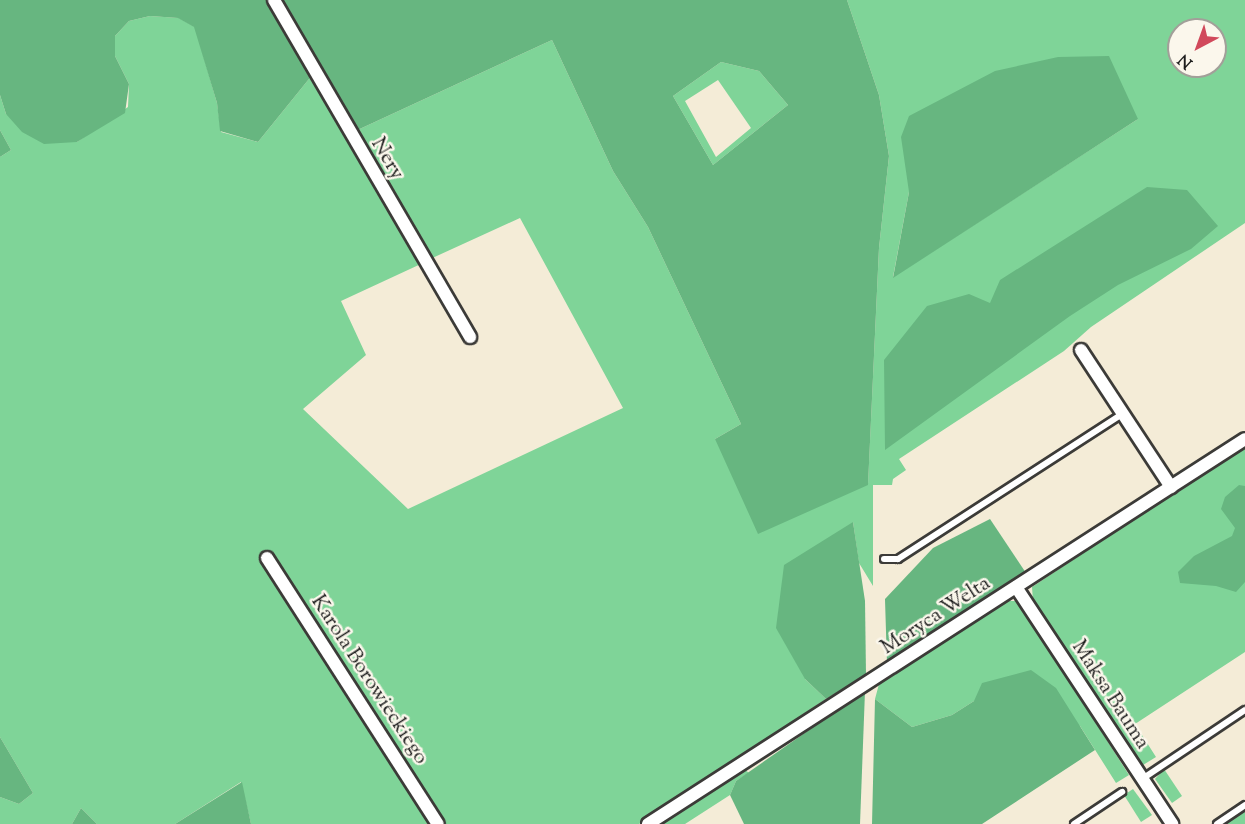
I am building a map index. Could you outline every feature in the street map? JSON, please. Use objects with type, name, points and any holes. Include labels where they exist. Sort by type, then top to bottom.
[{"type":"street","name":"Nery","points":[[274,0],[470,336]]},
{"type":"street","points":[[1081,350],[1171,487]]},
{"type":"street","name":"Moryca Welta","points":[[648,824],[1245,439]]},
{"type":"street","name":"Karola Borowieckiego","points":[[267,558],[438,824]]},
{"type":"street","name":"Maksa Bauma","points":[[1016,587],[1172,824]]},
{"type":"lane","points":[[884,559],[898,559],[1122,414]]},
{"type":"lane","points":[[1142,779],[1245,710]]},
{"type":"lane","points":[[1074,824],[1122,792]]},
{"type":"lane","points":[[1217,824],[1245,805]]},
{"type":"green space","points":[[0,0],[270,0],[313,74],[258,142],[220,131],[217,103],[194,27],[178,18],[150,16],[129,21],[115,36],[115,56],[129,84],[125,113],[77,142],[44,144],[22,132],[6,114],[0,95]]},
{"type":"green space","points":[[277,0],[847,0],[879,95],[889,156],[879,248],[868,485],[758,534],[715,439],[741,424],[648,227],[613,171],[552,40],[351,133]],"holes":[[[721,62],[759,71],[788,105],[713,165],[673,96]]]},
{"type":"green space","points":[[847,0],[1245,0],[1245,223],[1091,327],[1064,351],[899,459],[906,470],[893,479],[892,485],[873,485],[873,586],[859,563],[853,522],[805,679],[826,699],[639,824],[251,824],[241,782],[175,824],[97,824],[81,808],[72,824],[0,824],[0,797],[19,804],[33,793],[0,737],[0,157],[11,150],[0,130],[0,95],[6,114],[77,142],[128,107],[129,84],[115,56],[115,36],[129,21],[150,16],[179,18],[195,27],[217,103],[221,132],[258,142],[313,74],[423,263],[341,301],[366,355],[303,409],[408,509],[623,408],[520,218],[428,260],[351,133],[552,40],[613,171],[648,227],[741,424],[715,439],[868,484],[879,248],[889,156],[879,95]],"holes":[[[1138,119],[893,277],[909,192]]]},
{"type":"green space","points":[[1109,56],[1138,119],[893,278],[909,192],[901,137],[909,116],[995,71],[1058,57]]},
{"type":"green space","points":[[721,62],[759,71],[788,105],[713,165],[673,96]],"holes":[[[718,80],[751,128],[716,157],[685,101]]]},
{"type":"green space","points":[[0,130],[11,150],[0,157]]},
{"type":"green space","points":[[1147,187],[1187,190],[1218,226],[1191,249],[1118,285],[1070,316],[885,450],[884,360],[927,306],[969,294],[990,303],[1000,280]]},
{"type":"green space","points":[[1245,446],[1245,652],[1135,724],[1156,757],[1143,765],[1033,601],[1032,587]]},
{"type":"green space","points":[[1239,485],[1245,486],[1245,582],[1236,592],[1216,586],[1180,583],[1178,572],[1194,556],[1232,536],[1235,528],[1221,509],[1225,497]]},
{"type":"green space","points":[[990,519],[1026,573],[887,664],[885,599],[933,548]]},
{"type":"green space","points":[[853,522],[865,601],[866,675],[826,699],[805,679],[776,628],[784,565]]},
{"type":"green space","points":[[1005,601],[1017,601],[1024,610],[1129,775],[1116,783],[1080,726],[974,701],[952,715],[912,727],[875,699],[879,684]]},
{"type":"green space","points":[[1031,670],[1056,688],[1095,750],[982,824],[872,824],[875,699],[912,727],[952,715],[974,701],[982,683]]},
{"type":"green space","points":[[865,691],[860,824],[744,824],[730,795],[736,781]]},
{"type":"green space","points":[[0,737],[33,793],[19,804],[0,797]]},
{"type":"green space","points":[[744,769],[749,773],[736,781],[730,795],[685,824],[659,824]]},
{"type":"green space","points":[[1164,769],[1182,796],[1172,803],[1155,779]]},
{"type":"green space","points":[[242,782],[251,824],[175,824]]},
{"type":"green space","points":[[1133,789],[1152,815],[1141,822],[1124,795]]},
{"type":"green space","points":[[81,808],[97,824],[72,824]]},
{"type":"green space","points":[[1245,809],[1245,824],[1223,824]]}]
